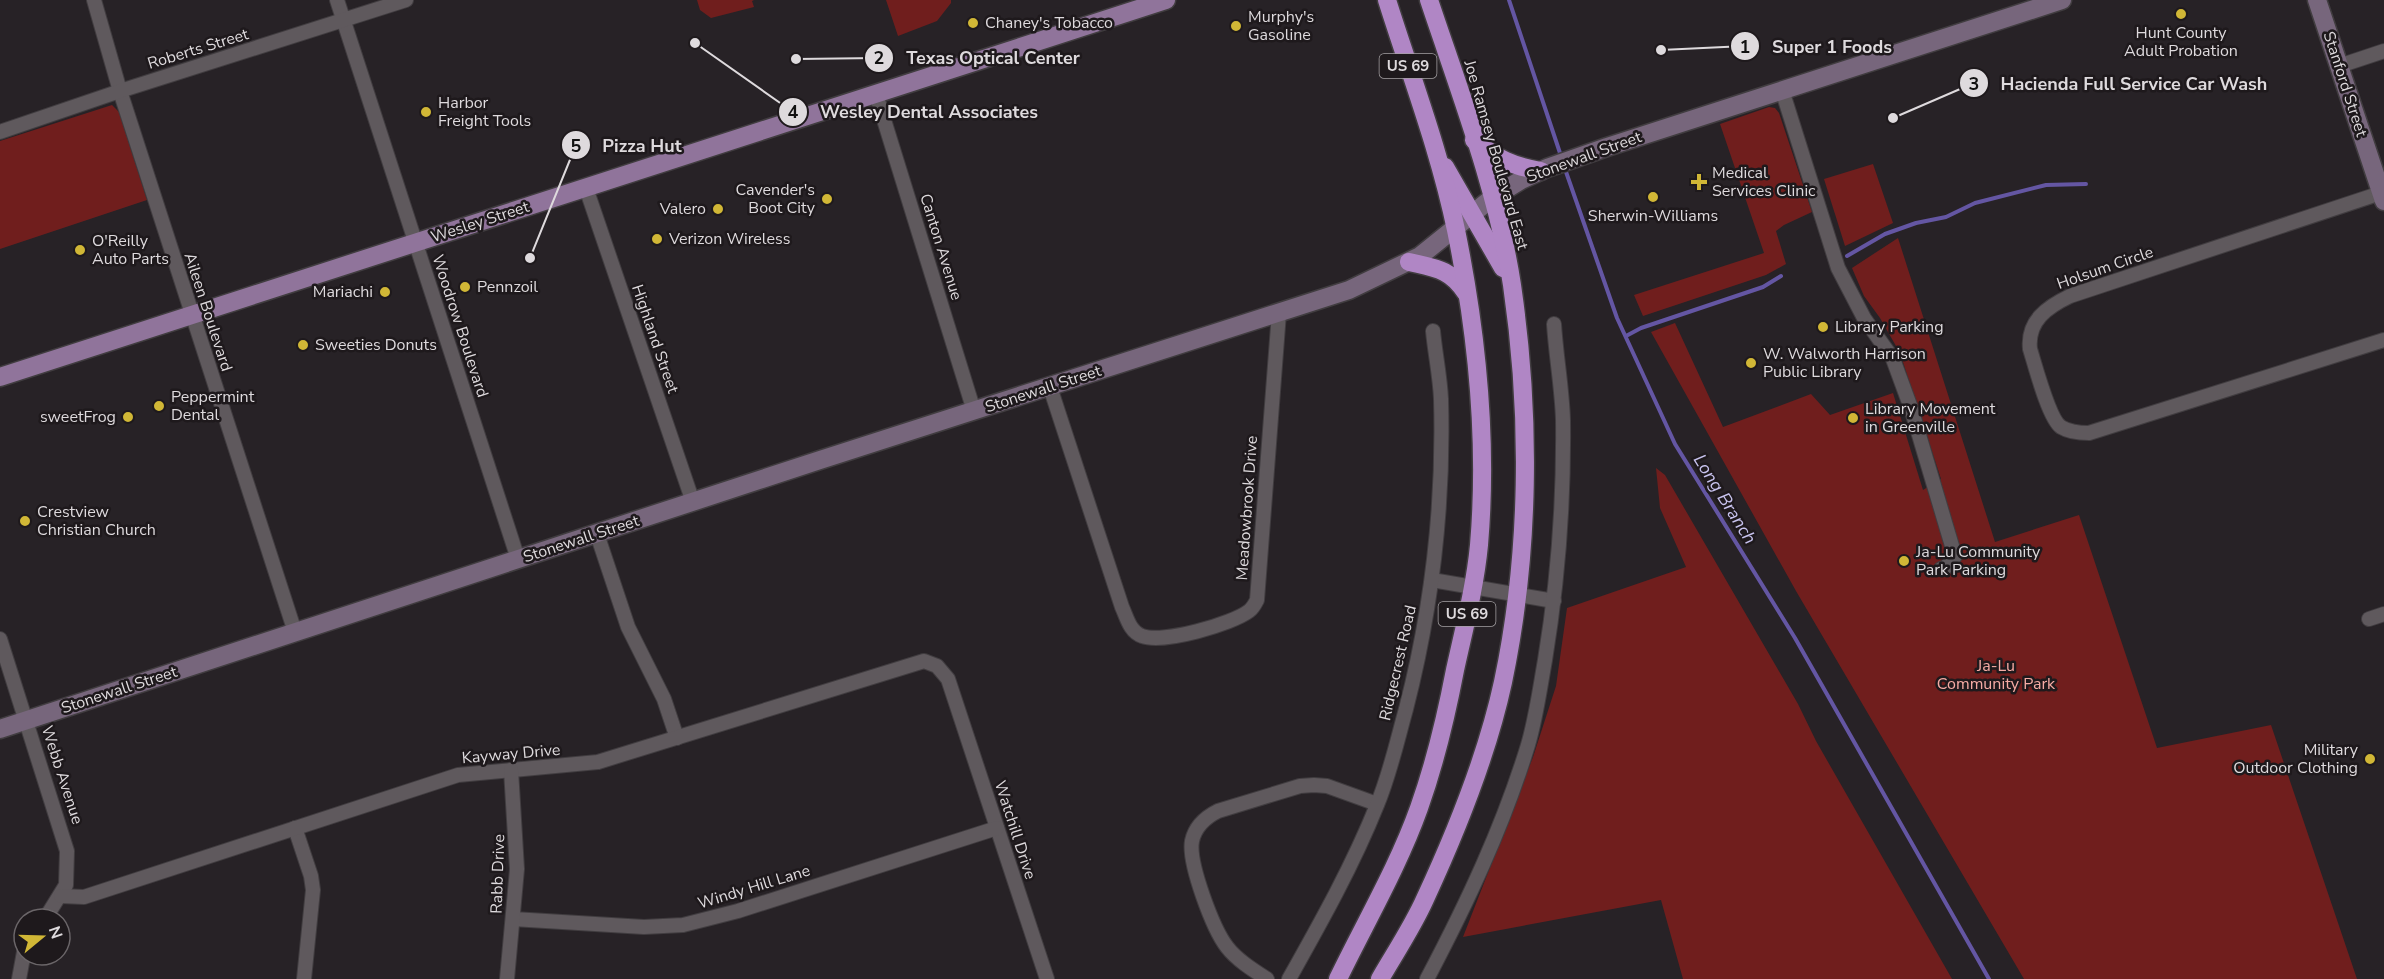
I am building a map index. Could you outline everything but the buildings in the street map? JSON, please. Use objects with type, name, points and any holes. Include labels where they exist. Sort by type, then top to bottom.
[{"type":"highway","name":"Joe Ramsey Boulevard East","points":[[1380,979],[1424,902],[1473,781],[1503,682],[1518,595],[1524,435],[1512,285],[1492,198],[1430,2]]},
{"type":"highway","name":"US 69","points":[[1338,979],[1396,860],[1418,809],[1442,733],[1473,586],[1479,545],[1482,472],[1479,395],[1467,295],[1455,228],[1436,153],[1386,3]]},
{"type":"highway","points":[[1474,140],[1497,158],[1521,168],[1544,169]]},
{"type":"highway","points":[[1436,153],[1473,213],[1512,285]]},
{"type":"highway","points":[[1409,262],[1446,273],[1458,280],[1467,295]]},
{"type":"main road","name":"Wesley Street","points":[[0,377],[1166,0]]},
{"type":"street","name":"Aileen Boulevard","points":[[94,0],[120,91],[295,632]]},
{"type":"street","name":"Woodrow Boulevard","points":[[337,0],[518,559]]},
{"type":"street","name":"Roberts Street","points":[[0,132],[120,91],[406,0]]},
{"type":"street","name":"Stonewall Street","points":[[0,729],[1349,290],[1409,262],[1492,198],[1544,169],[2062,0]]},
{"type":"street","name":"Stanford Street","points":[[2317,0],[2383,196]]},
{"type":"street","points":[[2339,66],[2384,51]]},
{"type":"street","points":[[1782,90],[1838,268],[1864,318],[1888,350],[1911,408],[1955,556],[1946,567],[1941,568]]},
{"type":"street","name":"Canton Avenue","points":[[876,94],[974,411]]},
{"type":"street","name":"Highland Street","points":[[586,188],[693,502]]},
{"type":"street","name":"Holsum Circle","points":[[2383,196],[2070,296],[2050,306],[2039,317],[2029,338],[2030,349],[2053,416],[2061,427],[2089,433],[2384,340]]},
{"type":"street","name":"Meadowbrook Drive","points":[[1050,387],[1122,607],[1132,630],[1141,636],[1153,638],[1189,633],[1247,612],[1257,600],[1279,313]]},
{"type":"street","points":[[1427,979],[1478,879],[1512,795],[1528,743],[1542,680],[1560,543],[1563,422],[1554,324]]},
{"type":"street","name":"Ridgecrest Road","points":[[1289,979],[1335,895],[1377,804],[1390,769],[1411,689],[1432,580],[1439,495],[1441,398],[1433,331]]},
{"type":"street","points":[[597,534],[628,627],[664,699],[677,738]]},
{"type":"street","points":[[1432,580],[1554,601]]},
{"type":"street","points":[[2369,619],[2384,614]]},
{"type":"street","name":"Webb Avenue","points":[[0,639],[65,839],[68,873],[66,885],[53,907]]},
{"type":"street","name":"Kayway Drive","points":[[61,896],[84,897],[458,775],[598,762],[916,662],[924,661],[937,666],[943,672],[952,692]]},
{"type":"street","name":"Watchill Drive","points":[[952,692],[1047,979]]},
{"type":"street","name":"Rabb Drive","points":[[507,979],[517,869],[511,770]]},
{"type":"street","points":[[1267,979],[1229,950],[1205,901],[1191,854],[1192,841],[1200,823],[1218,811],[1300,786],[1327,786],[1377,804]]},
{"type":"street","points":[[295,828],[311,876],[313,890],[304,979]]},
{"type":"street","name":"Windy Hill Lane","points":[[513,919],[644,927],[683,925],[738,911],[997,828]]},
{"type":"green space","points":[[697,0],[754,0],[752,1],[754,7],[711,18],[700,10]]},
{"type":"green space","points":[[886,0],[951,0],[951,3],[937,21],[898,36]]},
{"type":"green space","points":[[112,105],[119,112],[147,200],[0,249],[0,141]]},
{"type":"green space","points":[[1769,107],[1775,108],[1779,113],[1812,212],[1776,231],[1786,264],[1766,275],[1643,316],[1634,295],[1764,253],[1720,124]]},
{"type":"green space","points":[[1873,164],[1893,223],[1845,246],[1824,179]]},
{"type":"green space","name":"Ja-Lu Community Park","points":[[1898,238],[1995,542],[2079,515],[2157,748],[2271,725],[2357,979],[2024,979],[1796,591],[1651,332],[1675,323],[1723,427],[1811,394],[1830,415],[1893,393],[1923,490],[1941,479],[1900,353],[1864,296],[1852,268]]},
{"type":"green space","points":[[1656,468],[1665,475],[1798,704],[1816,741],[1952,979],[1683,979],[1661,900],[1463,937],[1533,757],[1556,686],[1567,608],[1686,567],[1660,508]]},
{"type":"waterway","name":"Long Branch","points":[[1509,0],[1562,159]]},
{"type":"waterway","name":"Long Branch","points":[[1565,169],[1617,318],[1675,444],[1795,638],[1989,979]]},
{"type":"waterway","points":[[1847,256],[1885,234],[1916,223],[1946,217],[1975,203],[2046,185],[2086,184]]},
{"type":"waterway","points":[[1626,336],[1641,328],[1763,287],[1781,276]]},
{"type":"place","name":"Hunt County Adult Probation","points":[[2181,14]]},
{"type":"place","name":"Chaney's Tobacco","points":[[973,23]]},
{"type":"place","name":"Murphy's Gasoline","points":[[1236,26]]},
{"type":"place","name":"Wesley Dental Associates","points":[[695,43]]},
{"type":"place","name":"Super 1 Foods","points":[[1661,50]]},
{"type":"place","name":"Texas Optical Center","points":[[796,59]]},
{"type":"place","name":"Harbor Freight Tools","points":[[426,112]]},
{"type":"place","name":"Hacienda Full Service Car Wash","points":[[1893,118]]},
{"type":"place","name":"Medical Services Clinic","points":[[1699,182]]},
{"type":"place","name":"Sherwin-Williams","points":[[1653,197]]},
{"type":"place","name":"Cavender's Boot City","points":[[827,199]]},
{"type":"place","name":"Valero","points":[[718,209]]},
{"type":"place","name":"Verizon Wireless","points":[[657,239]]},
{"type":"place","name":"O'Reilly Auto Parts","points":[[80,250]]},
{"type":"place","name":"Pizza Hut","points":[[530,258]]},
{"type":"place","name":"Pennzoil","points":[[465,287]]},
{"type":"place","name":"Mariachi","points":[[385,292]]},
{"type":"place","name":"Library Parking","points":[[1823,327]]},
{"type":"place","name":"Sweeties Donuts","points":[[303,345]]},
{"type":"place","name":"W. Walworth Harrison Public Library","points":[[1751,363]]},
{"type":"place","name":"Peppermint Dental","points":[[159,406]]},
{"type":"place","name":"sweetFrog","points":[[128,417]]},
{"type":"place","name":"Library Movement in Greenville","points":[[1853,418]]},
{"type":"place","name":"Crestview Christian Church","points":[[25,521]]},
{"type":"place","name":"Ja-Lu Community Park Parking","points":[[1904,561]]},
{"type":"place","name":"Military Outdoor Clothing","points":[[2370,759]]}]
